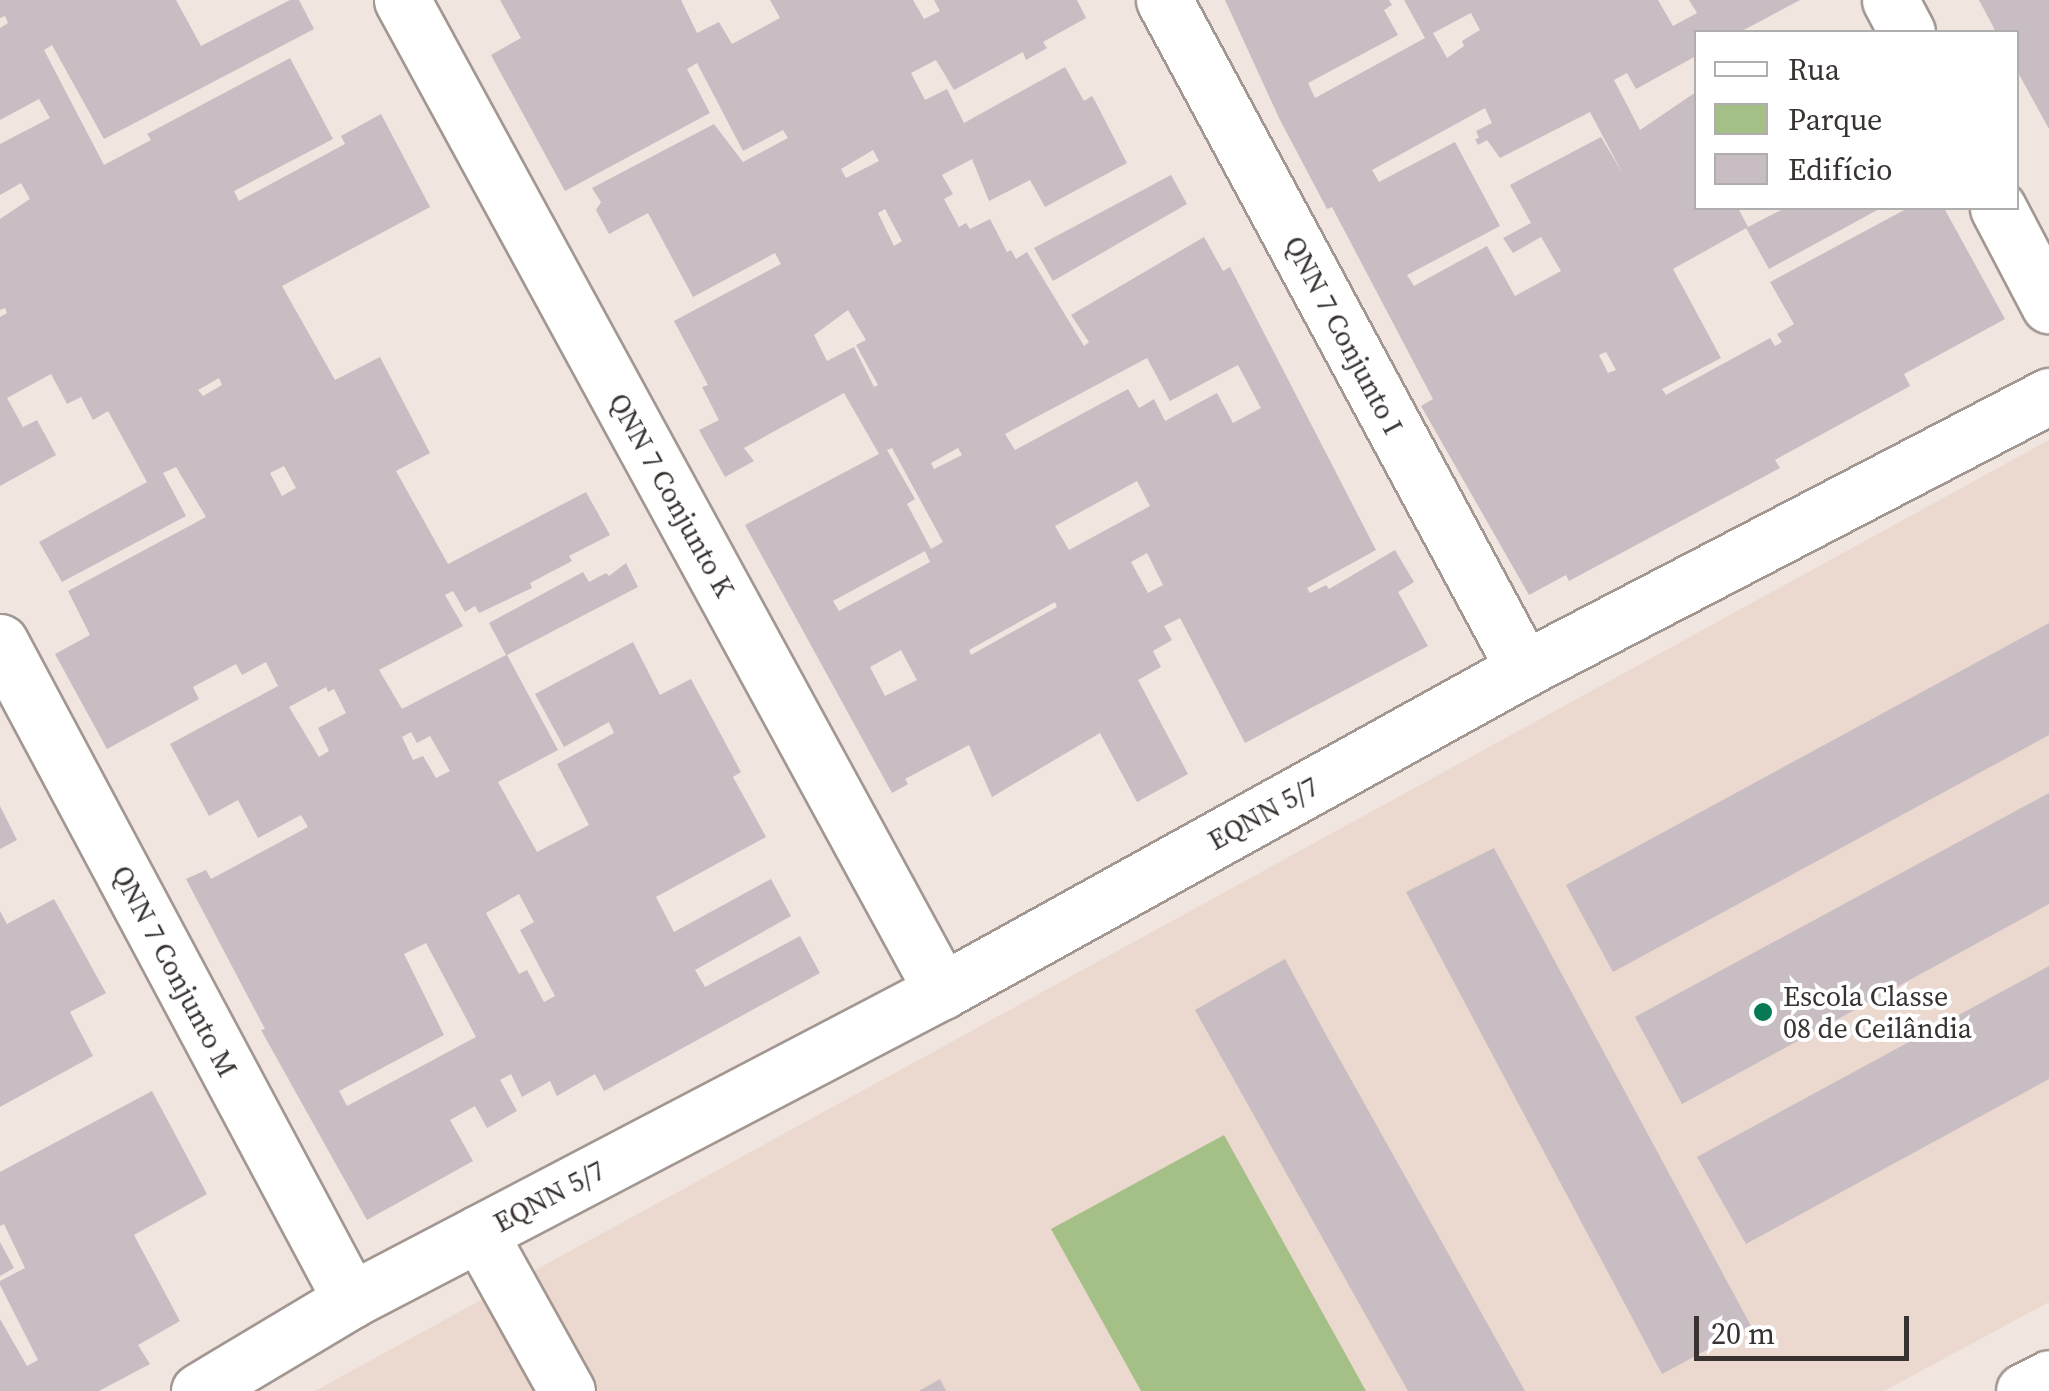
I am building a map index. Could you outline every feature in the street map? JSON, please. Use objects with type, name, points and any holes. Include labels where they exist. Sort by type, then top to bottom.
[{"type":"street","name":"QNN 7 Conjunto K","points":[[402,0],[942,991]]},
{"type":"street","name":"QNN 7 Conjunto I","points":[[1164,0],[1524,669]]},
{"type":"street","points":[[1890,0],[1906,30]]},
{"type":"street","points":[[1999,210],[2049,304]]},
{"type":"street","name":"EQNN 5/7","points":[[200,1391],[351,1300],[942,991],[1524,669],[2049,396]]},
{"type":"street","name":"QNN 7 Conjunto M","points":[[0,642],[351,1300]]},
{"type":"street","points":[[478,1233],[566,1391]]},
{"type":"street","points":[[2024,1391],[2049,1378]]},
{"type":"shaded area","points":[[2049,440],[2049,1302],[1884,1391],[315,1391]]},
{"type":"green space","points":[[1224,1135],[1366,1391],[1141,1391],[1051,1229]]},
{"type":"building","points":[[0,0],[176,0],[201,46],[290,0],[299,0],[314,29],[104,139],[52,45],[44,50],[104,165],[151,140],[147,134],[290,58],[333,139],[234,191],[239,201],[345,144],[341,136],[381,114],[430,207],[282,286],[335,380],[380,357],[430,453],[396,471],[448,564],[586,492],[610,535],[569,556],[572,561],[530,583],[532,588],[479,613],[475,606],[465,612],[453,591],[445,595],[463,626],[379,670],[402,709],[506,655],[489,623],[583,572],[589,582],[606,573],[609,576],[626,563],[638,587],[507,655],[558,750],[498,782],[537,852],[589,825],[557,764],[614,733],[609,722],[564,747],[535,694],[633,642],[660,695],[691,679],[741,772],[733,777],[766,837],[656,897],[674,932],[771,879],[791,916],[695,970],[705,987],[800,936],[820,973],[604,1091],[595,1074],[557,1096],[550,1081],[522,1097],[511,1074],[500,1080],[517,1111],[487,1128],[475,1106],[450,1120],[473,1161],[367,1220],[261,1030],[265,1029],[186,879],[206,870],[211,879],[308,827],[301,815],[258,838],[238,800],[209,816],[170,744],[278,686],[266,662],[242,675],[236,664],[193,687],[199,699],[107,749],[55,654],[90,635],[68,591],[206,517],[176,467],[163,473],[186,516],[62,582],[39,542],[147,482],[108,411],[93,420],[81,397],[67,404],[51,374],[7,398],[23,427],[37,420],[56,455],[0,486],[0,317],[7,313],[5,308],[0,310],[0,219],[30,199],[21,183],[0,195],[0,144],[50,118],[39,99],[0,120],[0,28],[8,23],[5,16],[0,18]],"holes":[[[219,378],[222,385],[203,396],[198,390]],[[284,466],[296,488],[282,496],[270,473]],[[326,687],[328,692],[334,689],[346,713],[318,728],[329,751],[319,757],[289,707]],[[411,732],[417,743],[430,736],[450,771],[436,778],[423,756],[413,760],[402,737]],[[519,894],[534,922],[520,930],[555,996],[544,1002],[527,970],[519,974],[486,913]],[[426,943],[476,1037],[347,1106],[339,1091],[444,1035],[404,954]]]},
{"type":"building","points":[[500,0],[681,0],[697,33],[719,22],[732,44],[780,18],[770,0],[913,0],[924,19],[940,11],[934,0],[1077,0],[1086,18],[1043,42],[1047,48],[1026,60],[1023,52],[954,90],[936,60],[911,73],[925,100],[947,89],[964,123],[1065,67],[1084,101],[1092,96],[1127,163],[1045,207],[1030,180],[989,201],[972,159],[942,175],[953,194],[944,199],[959,227],[966,223],[970,229],[990,219],[1007,252],[1011,250],[1016,259],[1027,252],[1084,346],[1089,342],[1071,315],[1204,237],[1223,271],[1230,267],[1376,550],[1307,588],[1310,593],[1326,585],[1329,589],[1395,550],[1414,582],[1398,592],[1428,646],[1245,743],[1180,618],[1164,626],[1172,640],[1153,651],[1161,667],[1138,680],[1188,774],[1137,802],[1100,733],[992,797],[969,745],[905,779],[908,784],[892,793],[745,525],[879,454],[844,393],[744,448],[754,461],[725,477],[699,430],[719,420],[702,387],[708,385],[674,321],[781,264],[775,253],[693,297],[648,213],[609,234],[596,210],[601,202],[592,188],[714,124],[743,162],[788,138],[783,130],[743,151],[697,63],[687,69],[710,113],[565,191],[491,55],[521,38]],"holes":[[[873,150],[879,161],[846,178],[841,169]],[[885,209],[902,241],[894,246],[878,213]],[[848,310],[866,340],[856,345],[878,385],[874,387],[854,347],[827,361],[814,335]],[[1147,358],[1170,401],[1238,365],[1261,408],[1233,423],[1217,393],[1165,421],[1154,399],[1139,408],[1128,389],[1015,450],[1005,434]],[[892,448],[943,542],[931,549],[907,504],[915,499],[887,450]],[[958,448],[962,455],[934,469],[931,463]],[[1137,481],[1150,506],[1069,550],[1055,526]],[[925,551],[930,562],[839,611],[833,601]],[[1147,553],[1163,585],[1148,593],[1131,562]],[[1055,602],[1057,607],[971,655],[969,650]],[[901,650],[917,680],[885,696],[870,667]]]},
{"type":"building","points":[[1225,0],[1389,0],[1392,5],[1384,10],[1398,35],[1308,83],[1315,98],[1425,38],[1404,0],[1658,0],[1673,26],[1697,13],[1689,0],[1800,0],[1744,30],[1694,30],[1694,57],[1636,89],[1627,73],[1614,80],[1640,130],[1694,93],[1694,210],[1739,210],[1748,227],[1673,269],[1721,358],[1662,389],[1666,395],[1770,338],[1775,346],[1782,342],[1777,334],[1794,324],[1770,282],[1904,210],[1945,210],[2005,319],[1904,374],[1910,386],[1775,460],[1780,468],[1569,581],[1566,575],[1529,595],[1421,406],[1433,399],[1332,207],[1327,209],[1279,118]],"holes":[[[1471,13],[1480,30],[1462,41],[1464,46],[1447,58],[1433,33]],[[1485,108],[1492,123],[1476,131],[1479,138],[1475,139],[1478,145],[1487,140],[1500,158],[1590,112],[1623,174],[1601,137],[1510,185],[1531,223],[1503,238],[1513,253],[1541,237],[1561,271],[1515,296],[1487,246],[1414,286],[1407,275],[1500,226],[1455,142],[1379,182],[1372,170]],[[1606,352],[1616,370],[1608,373],[1599,355]]]},
{"type":"building","points":[[1979,0],[2049,0],[2049,129],[2019,74],[2019,30],[1995,30]]},
{"type":"building","points":[[1171,175],[1187,204],[1053,281],[1034,248]]},
{"type":"building","points":[[1781,210],[1877,210],[1769,269],[1746,228]]},
{"type":"building","points":[[2049,623],[2049,735],[1613,972],[1566,885]]},
{"type":"building","points":[[2049,793],[2049,904],[1682,1104],[1635,1017]]},
{"type":"building","points":[[0,806],[17,840],[0,849]]},
{"type":"building","points":[[1494,848],[1751,1326],[1662,1374],[1406,892]]},
{"type":"building","points":[[54,899],[106,993],[70,1012],[93,1056],[0,1107],[0,911],[7,924]]},
{"type":"building","points":[[1285,959],[1525,1391],[1408,1391],[1195,1010]]},
{"type":"building","points":[[2049,966],[2049,1079],[1746,1244],[1697,1157]]},
{"type":"building","points":[[152,1091],[207,1194],[134,1235],[180,1321],[138,1345],[150,1364],[99,1391],[0,1391],[0,1319],[27,1366],[38,1360],[0,1285],[0,1281],[25,1268],[4,1224],[0,1226],[0,1172]]},
{"type":"building","points":[[0,1242],[14,1268],[0,1276]]},
{"type":"building","points":[[940,1379],[946,1391],[919,1391]]},
{"type":"place","name":"Escola Classe 08 de Ceilândia","points":[[1763,1012]]}]
